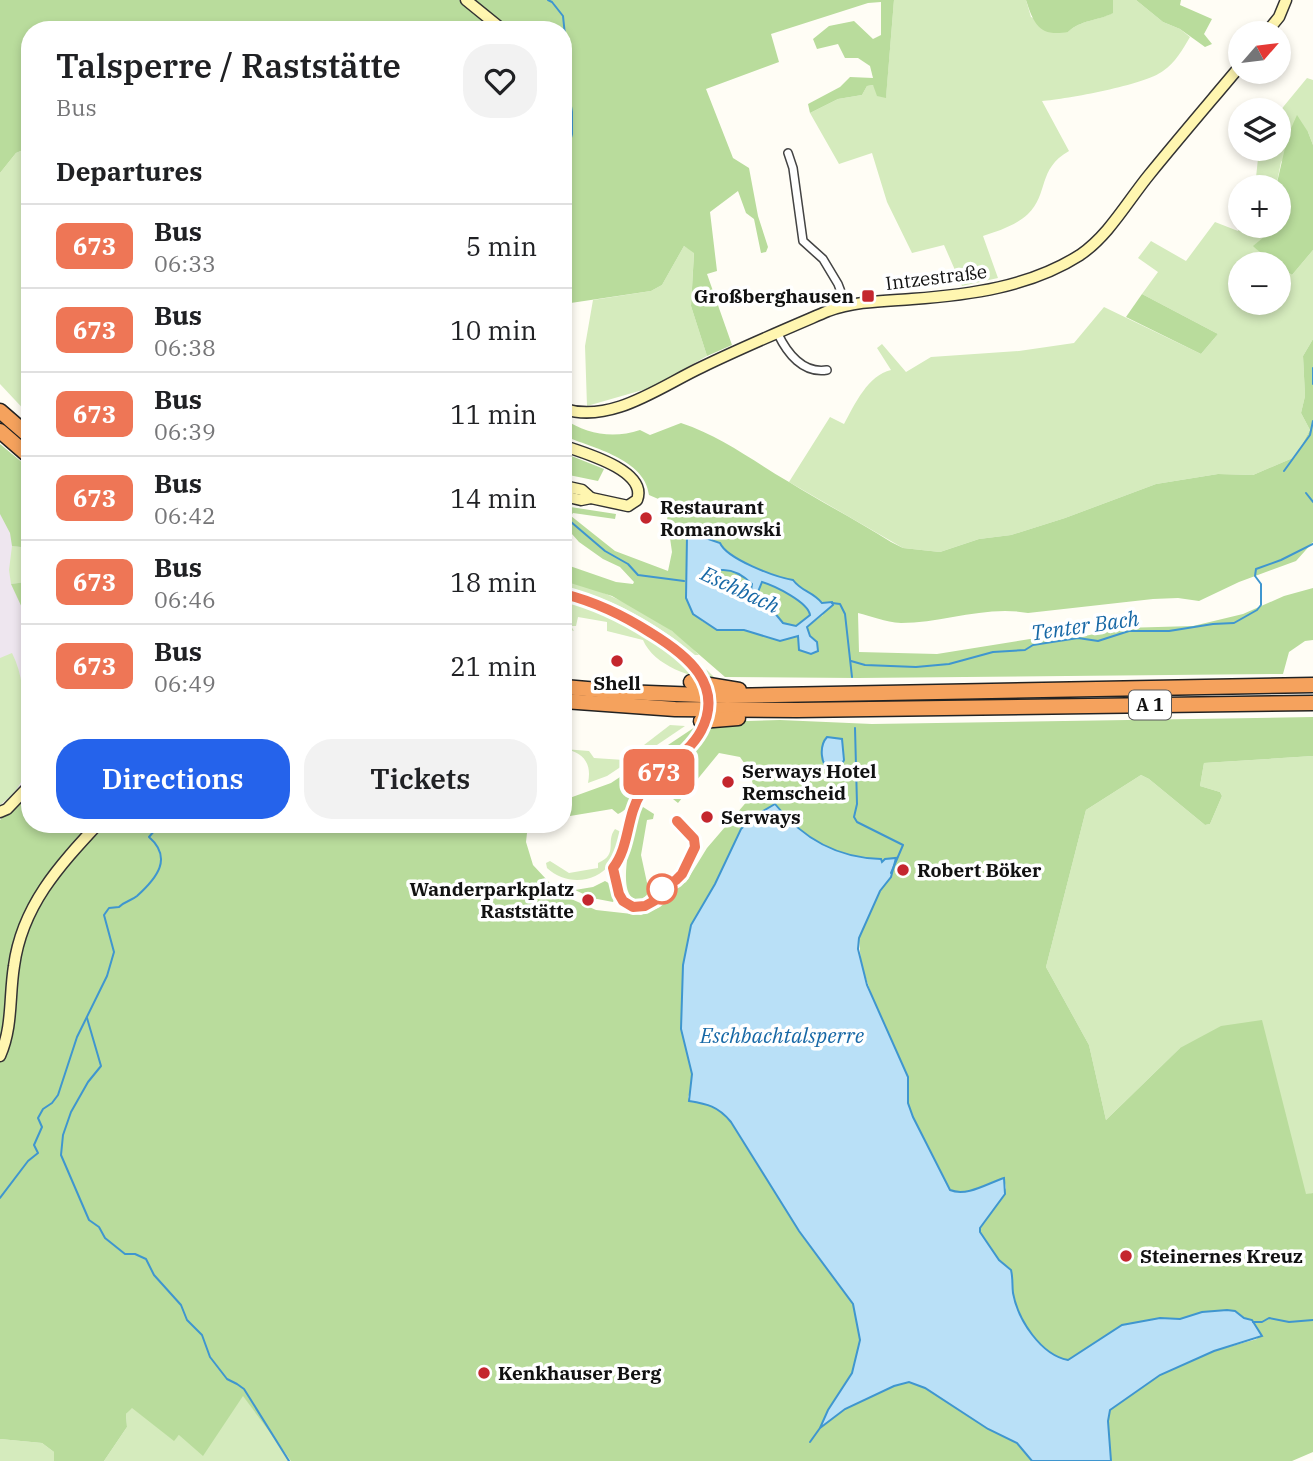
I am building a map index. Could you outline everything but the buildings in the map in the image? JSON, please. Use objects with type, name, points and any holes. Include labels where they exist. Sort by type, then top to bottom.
[{"type":"highway","points":[[0,411],[21,429]]},
{"type":"highway","points":[[0,432],[21,450]]},
{"type":"highway","points":[[691,682],[765,703]]},
{"type":"highway","name":"A 1","points":[[572,702],[675,709],[765,703],[1313,685]]},
{"type":"highway","name":"A 1","points":[[572,688],[765,703],[1313,703]]},
{"type":"highway","points":[[701,720],[736,718],[765,703]]},
{"type":"main road","points":[[466,0],[492,21]]},
{"type":"main road","points":[[1276,21],[1286,0]]},
{"type":"main road","name":"Intzestraße","points":[[572,410],[584,412],[631,403],[660,391],[701,367],[846,306],[939,298],[1005,286],[1037,276],[1078,256],[1105,233],[1149,175],[1228,81]]},
{"type":"main road","points":[[572,449],[629,475],[637,483],[639,494],[632,504],[624,506],[591,498],[572,498]]},
{"type":"main road","points":[[572,488],[582,490],[591,498]]},
{"type":"main road","points":[[0,812],[21,794]]},
{"type":"main road","points":[[0,1056],[10,1024],[16,954],[28,915],[49,879],[90,833]]},
{"type":"street","points":[[788,153],[793,168],[803,242],[823,259],[838,284],[846,306]]},
{"type":"street","points":[[778,334],[791,357],[818,372],[827,370]]},
{"type":"shaded area","points":[[0,458],[21,474],[21,787],[0,805]]},
{"type":"green space","points":[[0,0],[459,0],[486,21],[21,21],[21,151],[16,153],[0,173]]},
{"type":"green space","points":[[473,0],[894,0],[886,98],[877,96],[873,85],[867,86],[862,95],[838,99],[810,113],[808,104],[840,87],[850,77],[873,78],[870,66],[858,58],[845,58],[838,44],[817,49],[813,39],[829,26],[854,21],[873,39],[881,35],[881,2],[868,3],[771,34],[779,62],[706,89],[733,158],[749,168],[758,216],[768,247],[766,252],[761,253],[754,219],[746,213],[738,191],[710,212],[717,271],[707,274],[732,345],[707,356],[691,306],[694,253],[684,246],[662,285],[651,291],[572,303],[572,21],[498,21]]},
{"type":"green space","points":[[894,0],[1026,0],[1031,17],[1068,32],[1078,25],[1112,13],[1113,0],[1136,0],[1163,22],[1180,29],[1190,37],[1171,64],[1154,76],[1105,90],[1042,101],[1069,151],[1052,166],[1039,198],[1028,214],[1012,225],[983,236],[998,278],[962,286],[944,245],[912,253],[887,202],[872,153],[839,164],[810,113],[838,99],[862,95],[867,86],[873,85],[886,97]]},
{"type":"green space","points":[[1026,0],[1113,0],[1113,13],[1078,25],[1068,32],[1051,33],[1035,22]]},
{"type":"green space","points":[[1136,0],[1181,0],[1180,5],[1212,19],[1204,34],[1212,44],[1205,47],[1180,29],[1163,22]]},
{"type":"green space","points":[[1307,78],[1313,80],[1313,145],[1308,132],[1291,151],[1291,98]]},
{"type":"green space","points":[[1297,115],[1313,145],[1313,250],[1292,275],[1291,252],[1260,252],[1253,246],[1263,238],[1291,238],[1291,175],[1279,175],[1282,161],[1291,161],[1291,128]]},
{"type":"green space","points":[[21,151],[21,406],[0,384],[0,173],[16,153]]},
{"type":"green space","points":[[1258,161],[1282,161],[1278,175],[1256,175]]},
{"type":"green space","points":[[1215,222],[1228,227],[1228,238],[1264,238],[1254,246],[1260,252],[1228,252],[1228,315],[1291,315],[1291,274],[1313,250],[1313,339],[1303,356],[1305,396],[1301,413],[1310,430],[1295,457],[1253,475],[1218,474],[1156,484],[1011,535],[979,539],[940,552],[903,548],[789,482],[830,417],[844,424],[869,384],[891,370],[877,348],[882,344],[906,372],[931,357],[1019,351],[1074,343],[1104,307],[1201,354],[1218,334],[1142,294],[1158,272],[1138,258],[1151,241],[1186,261]]},
{"type":"green space","points":[[684,246],[694,252],[691,306],[707,356],[653,387],[587,406],[585,346],[593,300],[651,291],[662,285]]},
{"type":"green space","points":[[1142,294],[1218,334],[1201,354],[1126,317]]},
{"type":"green space","points":[[1313,339],[1313,542],[1296,561],[1239,582],[1199,601],[1153,599],[1028,613],[996,611],[901,623],[858,613],[859,652],[937,654],[1030,639],[1080,637],[1123,628],[1193,626],[1243,614],[1284,596],[1313,588],[1313,640],[1305,641],[1289,652],[1283,674],[725,677],[672,631],[612,596],[572,584],[572,567],[616,582],[634,582],[620,567],[579,542],[572,534],[572,517],[615,551],[668,571],[672,552],[667,517],[674,513],[677,507],[649,495],[638,472],[628,464],[603,450],[572,439],[572,424],[600,434],[640,430],[650,435],[681,423],[696,428],[891,542],[903,548],[940,552],[979,539],[1011,535],[1065,518],[1156,484],[1218,474],[1253,475],[1295,457],[1310,430],[1301,413],[1305,396],[1303,356]],"holes":[[[691,533],[719,543],[741,561],[792,580],[826,604],[823,615],[807,627],[810,636],[817,642],[798,643],[798,636],[780,641],[744,630],[717,630],[702,621],[686,574],[687,537]]]},
{"type":"green space","points":[[0,444],[21,462],[21,547],[12,546],[10,533],[0,514]]},
{"type":"green space","points":[[572,456],[604,469],[598,481],[572,476]]},
{"type":"green space","points":[[572,507],[616,514],[615,519],[573,513]]},
{"type":"green space","points":[[12,546],[21,547],[21,583],[11,584],[9,570]]},
{"type":"green space","points":[[721,570],[742,576],[752,584],[751,590],[720,586],[712,574]]},
{"type":"green space","points":[[762,582],[797,599],[810,615],[796,626],[783,623],[769,606],[755,597]]},
{"type":"green space","points":[[21,583],[21,606],[11,584]]},
{"type":"green space","points":[[572,583],[597,590],[636,609],[673,631],[699,655],[695,655],[633,613],[572,589]]},
{"type":"green space","points":[[572,602],[594,607],[627,622],[684,660],[691,671],[708,674],[706,669],[718,681],[697,677],[665,664],[648,649],[643,640],[607,631],[607,622],[578,617],[576,626],[572,626]]},
{"type":"green space","points":[[12,653],[20,676],[21,782],[13,794],[0,805],[0,658]]},
{"type":"green space","points":[[1313,717],[1313,756],[1204,763],[1200,786],[1220,792],[1222,796],[1210,824],[1205,825],[1141,775],[1086,810],[1046,967],[1089,1045],[1106,1120],[1180,1048],[1221,1026],[1262,1020],[1306,1194],[1313,1193],[1313,1452],[1292,1461],[1111,1461],[1108,1421],[1110,1410],[1160,1375],[1214,1351],[1257,1339],[1259,1331],[1235,1311],[1202,1312],[1189,1318],[1160,1318],[1122,1325],[1068,1360],[1058,1357],[1040,1344],[1020,1314],[1013,1293],[1011,1270],[999,1260],[980,1232],[1006,1188],[1004,1178],[963,1192],[950,1190],[913,1117],[908,1103],[908,1077],[878,1013],[861,964],[859,938],[880,891],[891,877],[885,861],[830,849],[791,823],[775,805],[753,817],[741,829],[715,884],[691,925],[681,1029],[692,1074],[692,1089],[688,1097],[690,1102],[708,1105],[717,1110],[731,1122],[799,1231],[853,1304],[860,1340],[852,1373],[828,1410],[821,1427],[845,1409],[894,1386],[909,1382],[925,1388],[988,1429],[1017,1443],[1032,1461],[291,1461],[243,1396],[203,1456],[179,1435],[174,1441],[132,1408],[126,1414],[127,1427],[104,1461],[54,1461],[54,1452],[42,1443],[0,1439],[0,820],[21,799],[21,833],[527,833],[526,842],[533,865],[560,894],[596,910],[641,915],[660,907],[672,890],[686,882],[707,848],[755,792],[749,770],[740,757],[719,753],[678,803],[658,787],[657,783],[680,766],[695,750],[715,722],[780,720],[872,724]]},
{"type":"green space","points":[[670,725],[685,726],[654,747],[644,748],[644,745]]},
{"type":"green space","points":[[695,727],[684,742],[650,772],[623,811],[618,814],[612,809],[572,816],[572,797],[611,783]]},
{"type":"green space","points":[[572,750],[589,751],[594,758],[624,760],[622,755],[637,756],[607,776],[588,783],[589,770],[585,760]]},
{"type":"green space","points":[[1313,756],[1313,1193],[1306,1195],[1180,1048],[1106,1120],[1089,1045],[1046,967],[1086,810],[1141,775],[1205,825],[1210,824],[1222,796],[1220,792],[1200,786],[1204,763]]},
{"type":"green space","points":[[643,807],[654,814],[653,819],[647,820],[641,855],[649,892],[643,898],[635,899],[629,894],[626,871],[634,827],[640,808]]},
{"type":"green space","points":[[615,829],[621,832],[616,853],[604,871],[580,880],[562,877],[547,868],[546,863],[550,861],[569,873],[598,868],[598,863],[610,852]]},
{"type":"green space","points":[[605,881],[612,885],[615,897],[613,902],[592,898],[575,890],[593,887]]},
{"type":"green space","points":[[243,1395],[291,1461],[104,1461],[127,1427],[126,1414],[132,1407],[174,1440]]},
{"type":"green space","points":[[0,1439],[42,1443],[54,1452],[54,1461],[0,1461]]},
{"type":"water","points":[[691,533],[720,543],[741,561],[793,580],[822,603],[832,602],[833,605],[807,627],[810,636],[817,642],[818,651],[811,654],[799,650],[798,636],[780,641],[744,630],[717,630],[693,614],[686,598],[687,536]],"holes":[[[721,570],[742,576],[752,584],[751,590],[720,586],[712,575]],[[762,582],[797,600],[810,615],[796,626],[783,623],[769,606],[756,597]]]},
{"type":"water","points":[[827,737],[842,739],[844,760],[841,766],[831,771],[822,755]]},
{"type":"water","name":"Eschbachtalsperre","points":[[775,804],[797,827],[835,850],[881,859],[882,862],[896,858],[891,877],[880,891],[859,938],[858,949],[867,985],[908,1077],[908,1103],[913,1117],[950,1190],[970,1191],[1004,1178],[1005,1194],[980,1228],[980,1232],[999,1260],[1011,1270],[1013,1293],[1020,1314],[1040,1344],[1058,1357],[1068,1360],[1122,1325],[1160,1318],[1180,1319],[1202,1312],[1227,1310],[1252,1320],[1262,1336],[1214,1351],[1160,1375],[1110,1410],[1108,1421],[1111,1461],[1032,1461],[1017,1443],[988,1429],[925,1388],[909,1382],[894,1386],[845,1409],[820,1428],[828,1410],[852,1373],[860,1340],[853,1304],[799,1231],[731,1122],[712,1107],[689,1101],[692,1074],[681,1029],[683,965],[691,925],[715,884],[741,829],[753,817]]},
{"type":"waterway","name":"Eschbach","points":[[548,0],[563,16],[564,21]]},
{"type":"waterway","name":"Eschbach","points":[[572,112],[572,134]]},
{"type":"waterway","points":[[1313,368],[1313,384]]},
{"type":"waterway","points":[[1284,471],[1310,435],[1313,421]]},
{"type":"waterway","points":[[1306,493],[1313,502]]},
{"type":"waterway","name":"Eschbach","points":[[572,523],[605,551],[628,564],[638,575],[684,581]]},
{"type":"waterway","name":"Tenter Bach","points":[[851,661],[865,665],[916,667],[949,664],[993,652],[1025,650],[1033,645],[1078,638],[1098,641],[1129,631],[1169,631],[1234,623],[1261,605],[1261,584],[1255,576],[1256,569],[1313,544]]},
{"type":"waterway","name":"Eschbach","points":[[832,603],[840,604],[845,614],[852,677]]},
{"type":"waterway","name":"Eschbach","points":[[855,728],[857,804],[854,817],[857,822],[903,845],[891,873]]},
{"type":"waterway","points":[[0,1198],[28,1161],[38,1153],[34,1145],[42,1127],[38,1118],[43,1109],[58,1095],[77,1037],[107,976],[114,952],[104,915],[109,908],[119,907],[137,896],[160,868],[160,853],[149,837],[152,833]]},
{"type":"waterway","points":[[87,1018],[101,1066],[88,1082],[71,1112],[63,1135],[61,1155],[89,1220],[99,1227],[105,1238],[125,1254],[135,1254],[146,1259],[154,1275],[181,1305],[187,1320],[202,1335],[210,1357],[227,1379],[244,1389],[289,1461]]},
{"type":"waterway","points":[[1253,1322],[1262,1322],[1269,1318],[1289,1322],[1313,1320]]},
{"type":"waterway","points":[[810,1442],[820,1428]]},
{"type":"bus line","name":"673","points":[[572,596],[600,604],[672,646],[696,668],[707,694],[708,708],[702,729],[687,749],[653,778],[639,795],[633,808],[622,852],[613,868],[619,894],[626,904],[633,907],[649,905],[664,887],[676,880],[685,869],[695,847],[694,839],[677,821]]},
{"type":"place","name":"Großberghausen","points":[[868,296]]},
{"type":"place","name":"Restaurant Romanowski","points":[[646,518]]},
{"type":"place","name":"Shell","points":[[617,661]]},
{"type":"place","name":"Serways Hotel Remscheid","points":[[728,782]]},
{"type":"place","name":"Serways","points":[[707,817]]},
{"type":"place","name":"Robert Böker","points":[[903,870]]},
{"type":"place","name":"Wanderparkplatz Raststätte","points":[[588,900]]},
{"type":"place","name":"Steinernes Kreuz","points":[[1126,1256]]},
{"type":"place","name":"Kenkhauser Berg","points":[[484,1373]]}]
